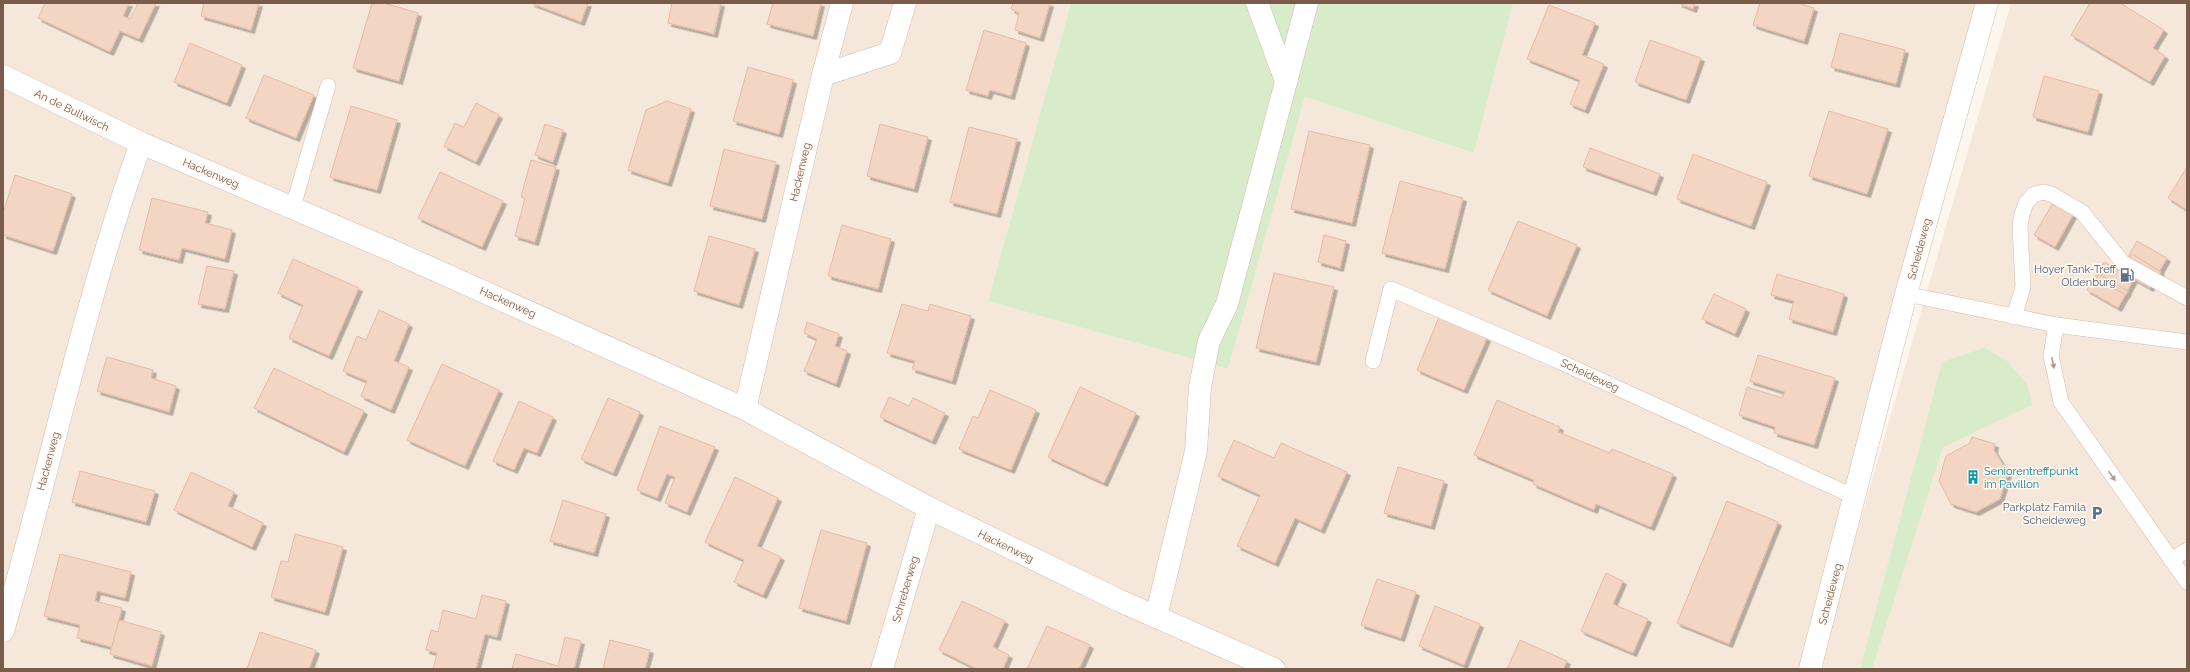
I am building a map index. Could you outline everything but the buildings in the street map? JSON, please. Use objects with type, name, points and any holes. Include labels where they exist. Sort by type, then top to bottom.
[{"type":"street","name":"Hackenweg","points":[[745,409],[823,75],[842,3]]},
{"type":"street","points":[[823,75],[890,53],[905,3]]},
{"type":"street","points":[[1257,3],[1286,81]]},
{"type":"street","points":[[1156,617],[1196,451],[1200,387],[1209,341],[1227,304],[1307,3]]},
{"type":"street","name":"Scheideweg","points":[[1810,669],[1906,294],[1988,3]]},
{"type":"street","name":"An de Bullwisch","points":[[3,76],[141,143]]},
{"type":"street","name":"Hackenweg","points":[[3,631],[64,395],[127,180],[141,143],[386,248],[745,409],[929,508],[1156,617],[1274,669]]},
{"type":"street","name":"Schreberweg","points":[[882,669],[929,508]]},
{"type":"lane","points":[[292,208],[328,86]]},
{"type":"lane","points":[[2014,317],[2023,287],[2020,226],[2022,214],[2026,203],[2033,195],[2043,192],[2051,194],[2082,212],[2123,263],[2187,298]]},
{"type":"lane","name":"Scheideweg","points":[[1373,361],[1391,289],[1554,359],[1855,496]]},
{"type":"lane","points":[[1906,294],[2056,325],[2187,342]]},
{"type":"lane","points":[[2056,325],[2051,356],[2061,402],[2187,582]]},
{"type":"lane","points":[[2171,560],[2187,550]]},
{"type":"shaded area","points":[[3,3],[1071,3],[988,301],[1228,369],[1305,97],[1474,153],[1513,3],[1996,3],[1810,669],[3,669]]},
{"type":"shaded area","points":[[2011,3],[2187,3],[2187,669],[1817,669]]},
{"type":"green space","points":[[1071,3],[1513,3],[1474,153],[1305,97],[1228,369],[988,301]]},
{"type":"green space","points":[[1984,348],[2006,360],[2027,384],[2032,405],[1943,447],[1872,669],[1860,669],[1942,362]]},
{"type":"place","name":"Hoyer Tank-Treff Oldenburg","points":[[2127,275]]},
{"type":"place","name":"Seniorentreffpunkt im Pavillon","points":[[1973,477]]},
{"type":"place","name":"Parkplatz Famila Scheideweg","points":[[2097,513]]}]
